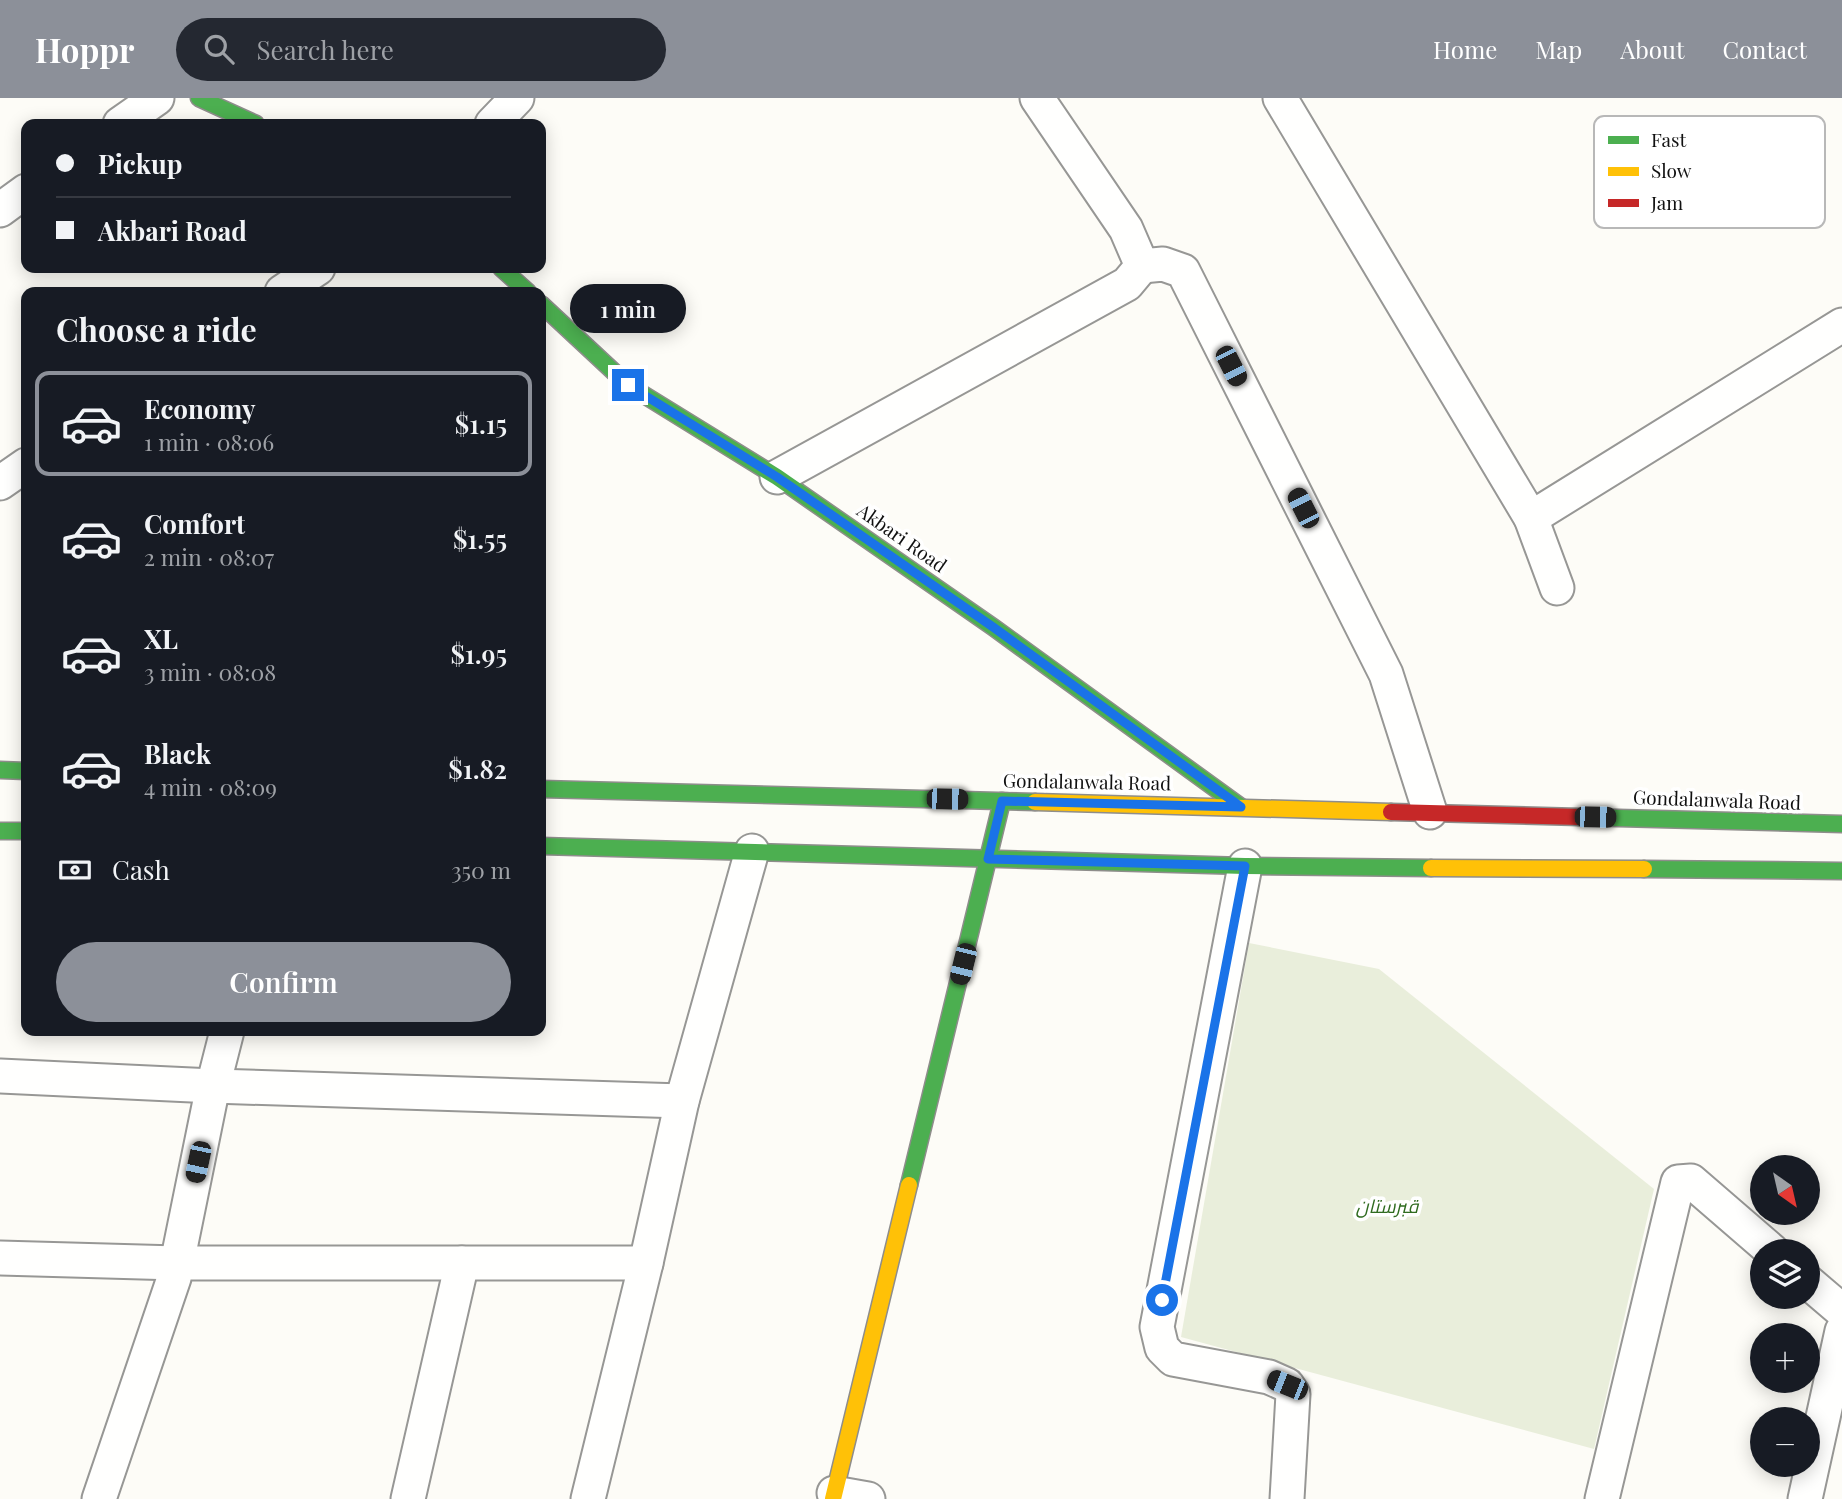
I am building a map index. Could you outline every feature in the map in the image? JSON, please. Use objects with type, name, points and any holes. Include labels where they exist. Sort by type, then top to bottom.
[{"type":"main road","points":[[206,100],[246,119]]},
{"type":"main road","points":[[507,273],[522,287]]},
{"type":"main road","name":"Akbari Road","points":[[546,309],[628,385],[777,477],[993,627],[1241,807]]},
{"type":"main road","points":[[0,770],[21,771]]},
{"type":"main road","name":"Gondalanwala Road","points":[[546,789],[1842,824]]},
{"type":"main road","points":[[834,1496],[1002,801]]},
{"type":"main road","points":[[0,831],[21,831]]},
{"type":"main road","points":[[546,846],[1245,866],[1842,871]]},
{"type":"street","points":[[127,119],[157,98]]},
{"type":"street","points":[[497,119],[517,98]]},
{"type":"street","points":[[1037,98],[1126,229],[1142,266]]},
{"type":"street","points":[[1280,98],[1531,518],[1557,589]]},
{"type":"street","points":[[0,210],[21,195]]},
{"type":"street","points":[[777,477],[1127,284],[1142,266],[1163,264],[1183,271],[1386,674],[1430,812]]},
{"type":"street","points":[[290,287],[310,273]]},
{"type":"street","points":[[1531,518],[1842,325]]},
{"type":"street","points":[[0,482],[21,468]]},
{"type":"street","points":[[588,1499],[646,1263],[682,1101],[752,852]]},
{"type":"street","points":[[1245,866],[1157,1327],[1162,1348],[1173,1359],[1269,1377],[1287,1385],[1293,1394],[1287,1499]]},
{"type":"street","points":[[99,1499],[174,1278],[226,1036]]},
{"type":"street","points":[[0,1076],[214,1086],[682,1101]]},
{"type":"street","points":[[1602,1499],[1678,1182],[1691,1181],[1758,1239]]},
{"type":"street","points":[[0,1258],[177,1263],[646,1263]]},
{"type":"street","points":[[408,1499],[462,1263]]},
{"type":"street","points":[[1820,1292],[1842,1311]]},
{"type":"street","points":[[1805,1499],[1842,1331]]},
{"type":"street","points":[[834,1496],[868,1499]]},
{"type":"green space","name":"قبرستان","points":[[1249,943],[1379,969],[1654,1189],[1594,1449],[1181,1337]]},
{"type":"traffic: fast","points":[[199,98],[245,119]]},
{"type":"traffic: fast","points":[[507,273],[522,287]]},
{"type":"traffic: fast","points":[[546,309],[628,385],[777,477],[993,627],[1241,807]]},
{"type":"traffic: fast","points":[[0,770],[21,771]]},
{"type":"traffic: fast","points":[[546,789],[1035,802]]},
{"type":"traffic: fast","points":[[909,1185],[1002,801]]},
{"type":"traffic: fast","points":[[1580,817],[1842,824]]},
{"type":"traffic: fast","points":[[0,831],[21,831]]},
{"type":"traffic: fast","points":[[546,846],[1245,866],[1431,868]]},
{"type":"traffic: fast","points":[[1644,869],[1842,871]]},
{"type":"traffic: slow","points":[[1035,802],[1391,812]]},
{"type":"traffic: slow","points":[[1431,868],[1644,869]]},
{"type":"traffic: slow","points":[[833,1499],[909,1185]]},
{"type":"traffic: jam","points":[[1391,812],[1580,817]]},
{"type":"route","points":[[628,385],[777,477],[993,627],[1241,807],[1002,801],[988,859],[1245,866],[1162,1300]]}]
